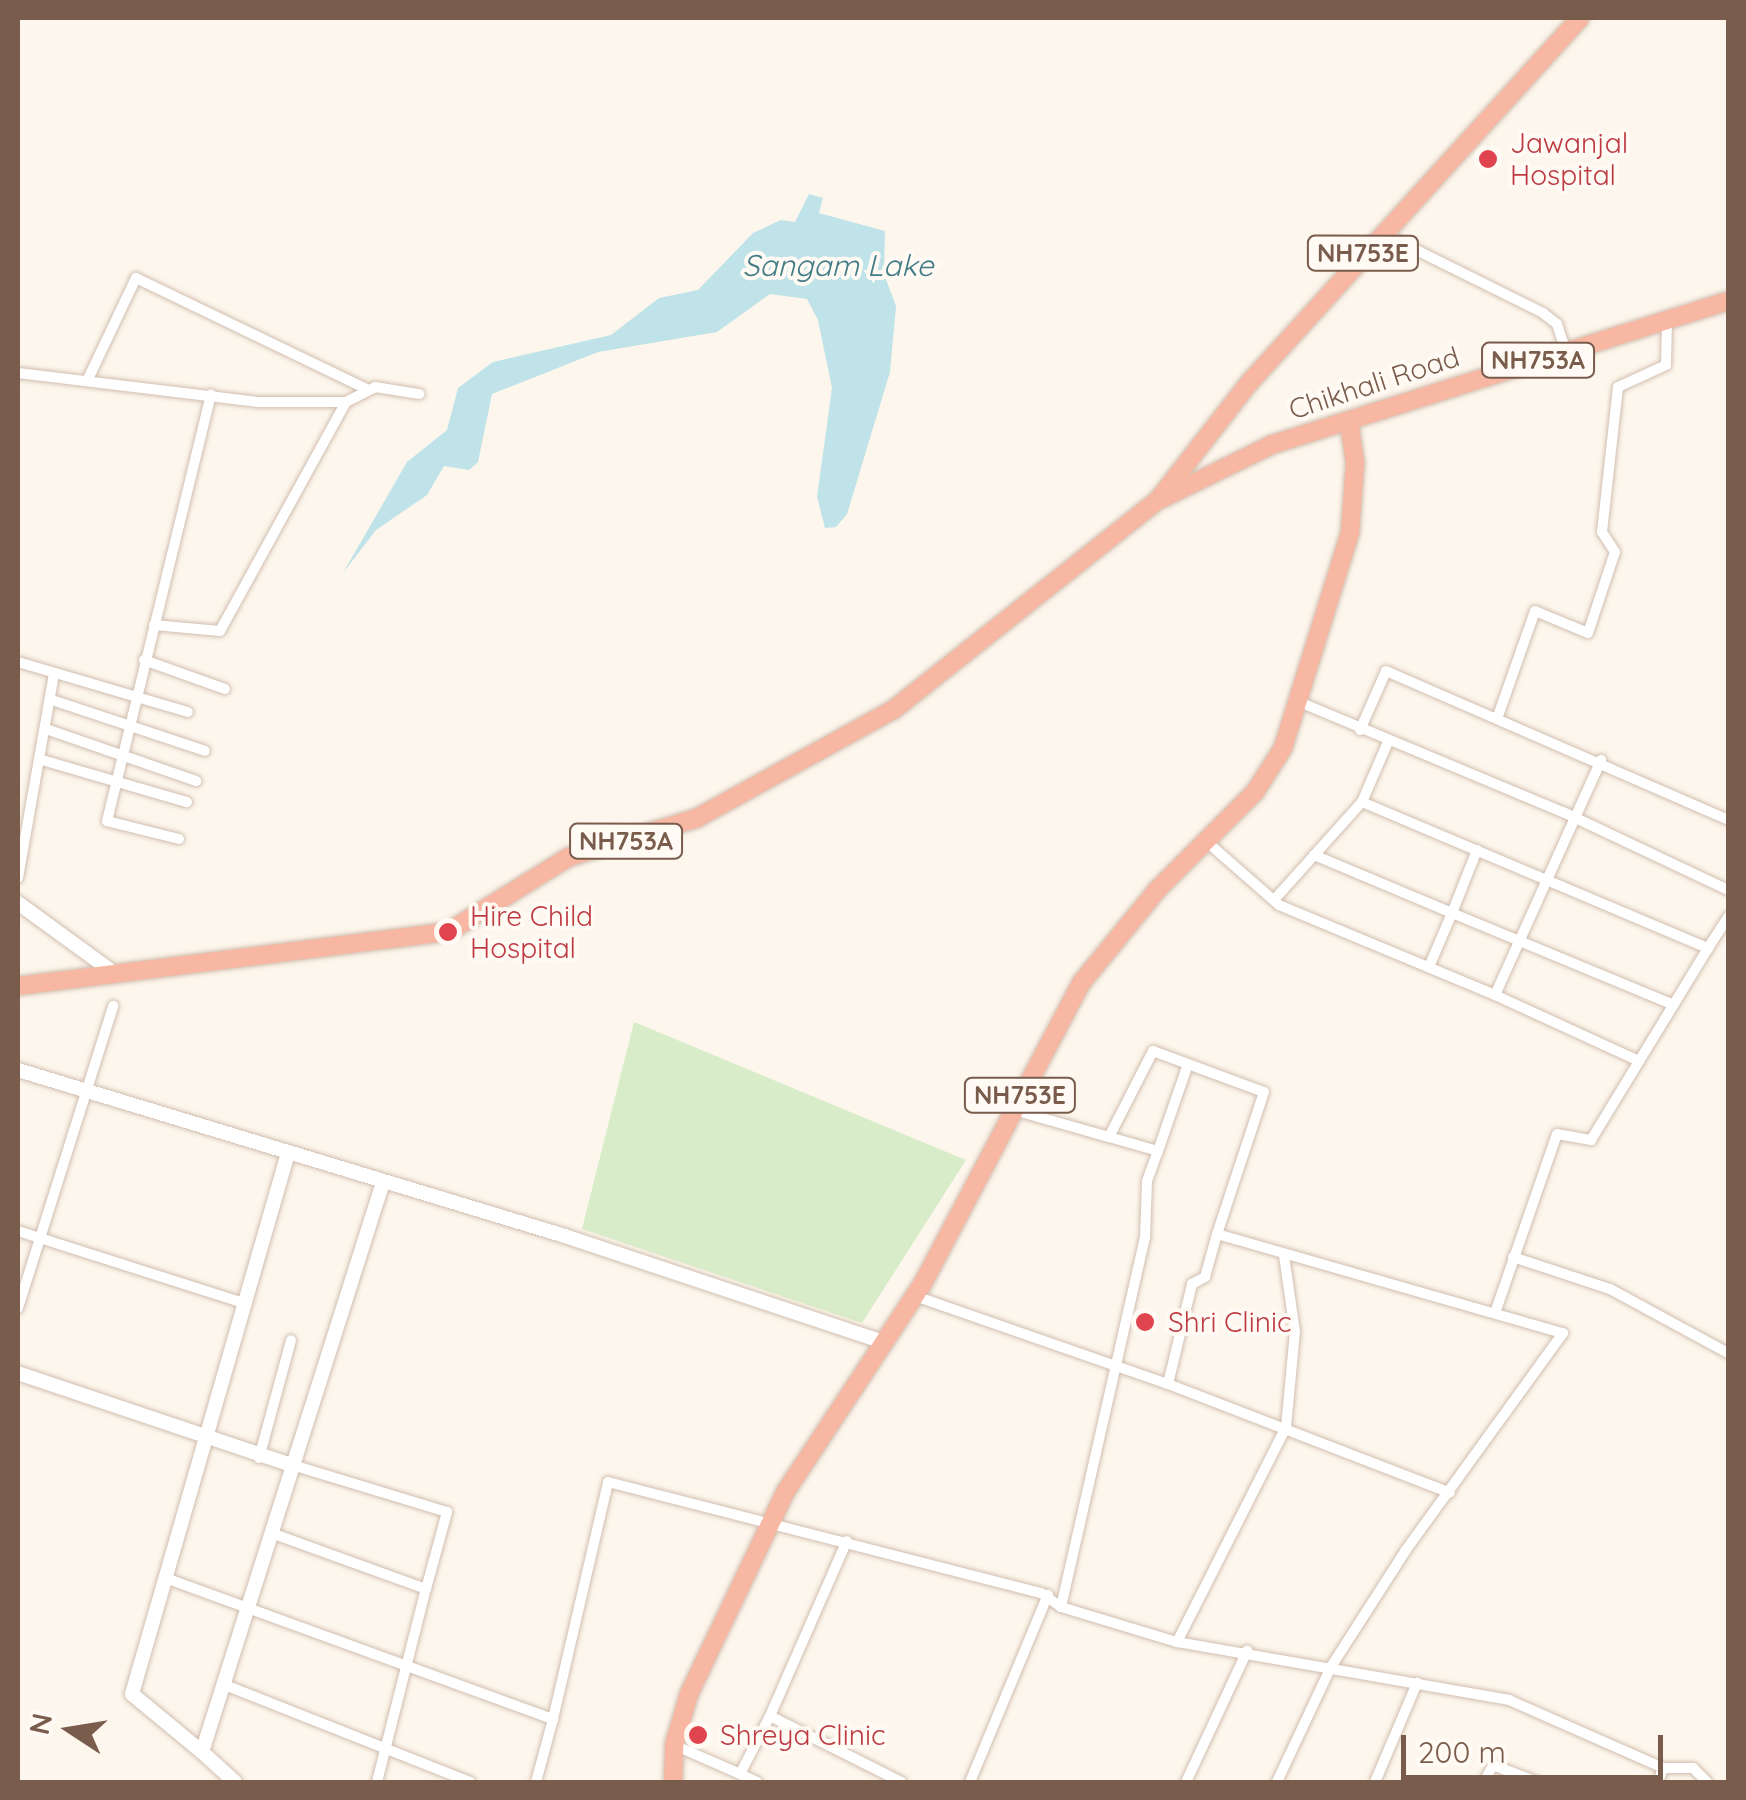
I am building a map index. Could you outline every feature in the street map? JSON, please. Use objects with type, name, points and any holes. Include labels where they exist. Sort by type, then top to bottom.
[{"type":"highway","name":"NH753E","points":[[1158,500],[1250,382],[1381,233],[1580,18]]},
{"type":"highway","name":"Chikhali Road","points":[[1158,500],[1271,445],[1728,301]]},
{"type":"highway","name":"NH753E","points":[[673,1782],[674,1746],[689,1694],[771,1521],[915,1296],[1082,982],[1265,777],[1283,748],[1350,533],[1355,462],[1349,421]]},
{"type":"highway","name":"NH753A","points":[[18,986],[93,980],[110,970],[448,932],[570,857],[698,818],[893,710],[1158,500]]},
{"type":"street","points":[[1381,233],[1544,314],[1557,324],[1566,351]]},
{"type":"street","points":[[88,379],[136,278],[367,389],[419,394]]},
{"type":"street","points":[[1498,716],[1535,611],[1588,633],[1615,552],[1602,532],[1618,386],[1666,365],[1667,320]]},
{"type":"street","points":[[18,373],[211,395],[346,402]]},
{"type":"street","points":[[154,625],[220,631],[225,626],[346,402],[367,389]]},
{"type":"street","points":[[179,839],[107,821],[127,722],[211,395]]},
{"type":"street","points":[[144,660],[225,689]]},
{"type":"street","points":[[18,662],[135,693],[188,712]]},
{"type":"street","points":[[1360,730],[1386,671],[1600,760],[1728,820]]},
{"type":"street","points":[[18,878],[42,760],[54,673]]},
{"type":"street","points":[[52,700],[205,751]]},
{"type":"street","points":[[1297,701],[1570,815],[1728,890]]},
{"type":"street","points":[[46,729],[121,750],[196,781]]},
{"type":"street","points":[[1274,900],[1362,802],[1388,742]]},
{"type":"street","points":[[42,760],[187,802]]},
{"type":"street","points":[[1495,996],[1547,880],[1570,815],[1600,760]]},
{"type":"street","points":[[1362,802],[1708,948]]},
{"type":"street","points":[[1206,842],[1274,900],[1636,1060]]},
{"type":"street","points":[[1429,967],[1477,850]]},
{"type":"street","points":[[1314,855],[1672,1004]]},
{"type":"street","points":[[18,903],[110,970]]},
{"type":"street","points":[[1495,1313],[1557,1134],[1592,1140],[1636,1060],[1728,917]]},
{"type":"street","points":[[18,1308],[113,1006]]},
{"type":"street","points":[[1109,1137],[1153,1051],[1264,1092],[1204,1277],[1192,1284],[1168,1384]]},
{"type":"street","points":[[1061,1607],[1116,1366],[1158,1151],[1188,1064]]},
{"type":"street","points":[[18,1070],[884,1342]]},
{"type":"street","points":[[1012,1109],[1158,1151]]},
{"type":"street","points":[[235,1782],[132,1694],[288,1153]]},
{"type":"street","points":[[202,1752],[383,1182]]},
{"type":"street","points":[[18,1231],[246,1304]]},
{"type":"street","points":[[1217,1234],[1564,1333],[1331,1667],[1277,1782]]},
{"type":"street","points":[[1178,1642],[1286,1428],[1295,1332],[1284,1256]]},
{"type":"street","points":[[1513,1258],[1610,1289],[1728,1353]]},
{"type":"street","points":[[915,1296],[1168,1384],[1450,1494]]},
{"type":"street","points":[[259,1458],[291,1340]]},
{"type":"street","points":[[18,1373],[205,1441],[446,1512],[402,1664],[376,1782]]},
{"type":"street","points":[[536,1782],[608,1482],[1048,1595],[1061,1607],[1178,1642],[1510,1700],[1663,1768],[1693,1768],[1707,1782]]},
{"type":"street","points":[[274,1534],[426,1589]]},
{"type":"street","points":[[740,1774],[770,1716],[847,1541]]},
{"type":"street","points":[[168,1579],[553,1719]]},
{"type":"street","points":[[970,1782],[1048,1595]]},
{"type":"street","points":[[1186,1782],[1248,1652]]},
{"type":"street","points":[[1376,1782],[1418,1683]]},
{"type":"street","points":[[225,1685],[470,1782]]},
{"type":"street","points":[[770,1716],[900,1782]]},
{"type":"street","points":[[674,1746],[757,1782]]},
{"type":"street","points":[[1484,1782],[1493,1766],[1537,1782]]},
{"type":"street","points":[[1658,1782],[1663,1768]]},
{"type":"green space","points":[[634,1022],[966,1160],[862,1323],[582,1229]]},
{"type":"water","name":"Sangam Lake","points":[[809,194],[823,198],[819,213],[885,231],[884,274],[896,306],[890,372],[847,514],[836,527],[825,528],[817,497],[832,388],[818,320],[807,299],[770,294],[717,332],[598,352],[492,394],[478,462],[469,470],[444,466],[427,495],[376,530],[343,573],[407,462],[447,430],[458,388],[493,362],[611,335],[659,298],[698,290],[753,233],[781,220],[795,222]]},
{"type":"place","name":"Jawanjal Hospital","points":[[1488,159]]},
{"type":"place","name":"Hire Child Hospital","points":[[448,932]]},
{"type":"place","name":"Shri Clinic","points":[[1145,1322]]},
{"type":"place","name":"Shreya Clinic","points":[[698,1735]]}]
